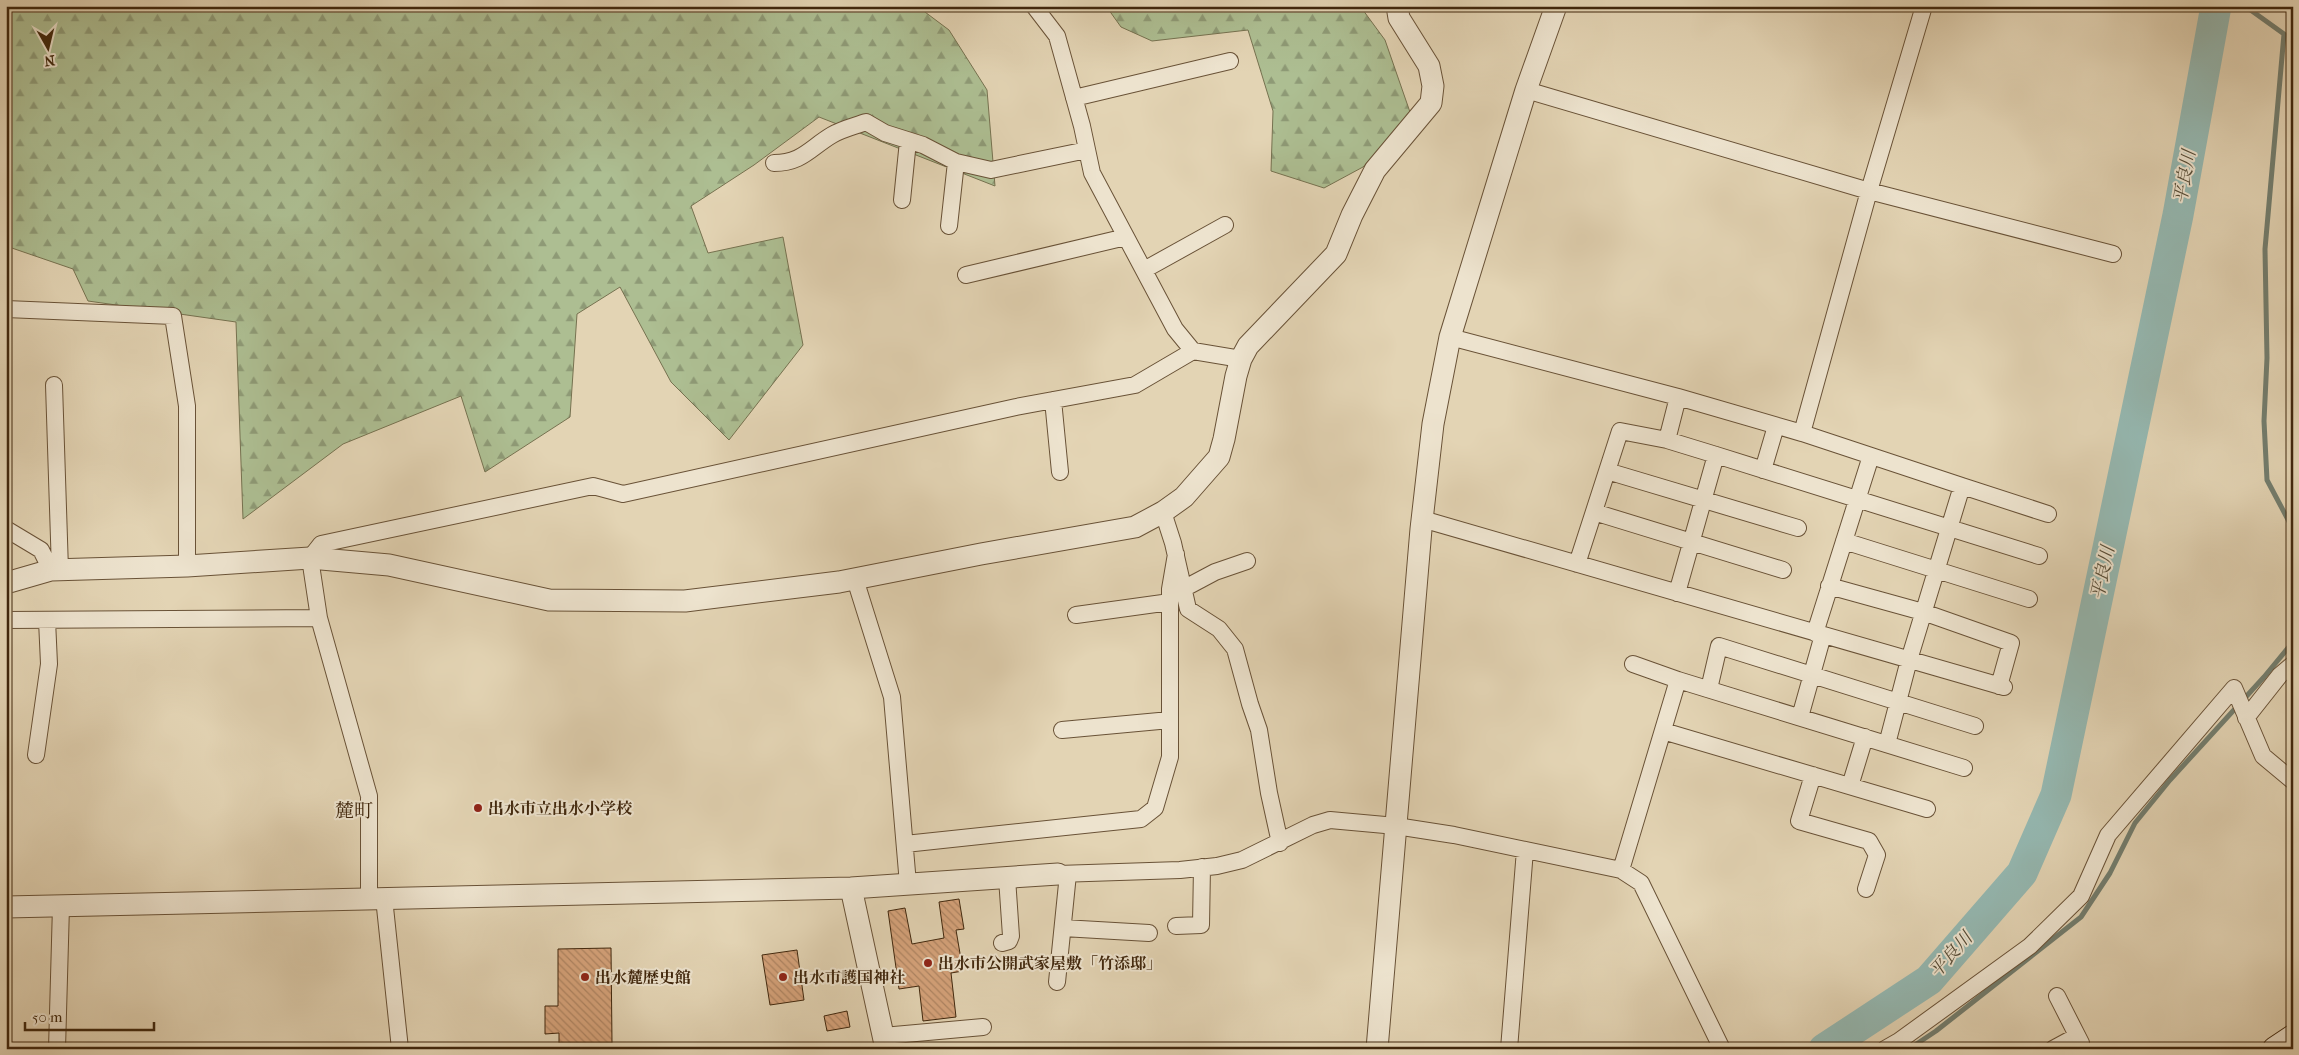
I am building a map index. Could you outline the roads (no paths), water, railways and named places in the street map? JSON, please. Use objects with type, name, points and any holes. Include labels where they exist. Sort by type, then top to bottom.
[{"type":"main road","points":[[2275,1049],[2293,1037]]},
{"type":"street","points":[[1034,6],[1057,36],[1092,174],[1176,329],[1193,351]]},
{"type":"street","points":[[6,582],[55,570],[187,566],[310,558],[389,565],[549,600],[686,601],[855,579],[981,554],[1135,527],[1162,512],[1184,496],[1219,457],[1241,359],[1248,346],[1336,254],[1352,215],[1375,170],[1431,103],[1433,86],[1429,66],[1399,18],[1397,6]]},
{"type":"street","points":[[1377,1049],[1422,519],[1433,424],[1450,337],[1526,90],[1556,6]]},
{"type":"street","points":[[1802,433],[1869,190],[1924,6]]},
{"type":"street","points":[[1074,98],[1230,61]]},
{"type":"street","points":[[1526,90],[1869,190],[2113,254]]},
{"type":"street","points":[[774,163],[788,163],[809,153],[833,134],[866,122],[884,133],[908,141],[956,162],[991,170],[1087,150]]},
{"type":"street","points":[[902,200],[908,141]]},
{"type":"street","points":[[949,226],[956,162]]},
{"type":"street","points":[[1144,270],[1225,225]]},
{"type":"street","points":[[966,275],[1126,237]]},
{"type":"street","points":[[6,309],[173,316],[186,406],[187,566]]},
{"type":"street","points":[[1450,337],[1678,397],[1802,433],[2048,514]]},
{"type":"street","points":[[400,1049],[377,898],[369,796],[319,618],[310,558],[321,544],[593,486],[623,494],[1053,400],[1135,385],[1193,351],[1241,359]]},
{"type":"street","points":[[54,385],[55,570]]},
{"type":"street","points":[[1667,440],[1678,397]]},
{"type":"street","points":[[1053,400],[1060,472]]},
{"type":"street","points":[[1763,470],[1776,426]]},
{"type":"street","points":[[1577,564],[1620,432],[1667,440],[2039,556]]},
{"type":"street","points":[[1678,593],[1716,455]]},
{"type":"street","points":[[1800,717],[1812,675],[1830,586],[1871,456]]},
{"type":"street","points":[[1607,471],[1798,528]]},
{"type":"street","points":[[1887,744],[1909,660],[1962,486]]},
{"type":"street","points":[[1162,512],[1176,554],[1188,609],[1219,630],[1235,649],[1259,730],[1269,793],[1280,843]]},
{"type":"street","points":[[1594,512],[1782,570]]},
{"type":"street","points":[[1422,519],[2001,686],[2012,643],[1923,612],[1830,586]]},
{"type":"street","points":[[6,529],[41,550],[55,570]]},
{"type":"street","points":[[1844,541],[2029,599]]},
{"type":"street","points":[[905,844],[1141,819],[1155,808],[1170,757],[1170,602],[1176,554]]},
{"type":"street","points":[[1183,589],[1215,572],[1247,561]]},
{"type":"street","points":[[855,579],[892,697],[908,884]]},
{"type":"street","points":[[1076,615],[1170,602]]},
{"type":"street","points":[[6,620],[319,618]]},
{"type":"street","points":[[36,755],[49,664],[47,620]]},
{"type":"street","points":[[1709,689],[1719,646],[1975,726]]},
{"type":"street","points":[[1633,664],[1678,680],[1964,768]]},
{"type":"street","points":[[2245,715],[2280,675],[2293,664]]},
{"type":"street","points":[[1620,870],[1678,680]]},
{"type":"street","points":[[1885,1049],[1899,1041],[2030,946],[2081,896],[2108,835],[2234,688],[2263,756],[2293,781]]},
{"type":"street","points":[[1062,730],[1170,720]]},
{"type":"street","points":[[1663,731],[1927,809]]},
{"type":"street","points":[[1850,786],[1865,737]]},
{"type":"street","points":[[1813,775],[1799,821],[1869,841],[1877,855],[1866,889]]},
{"type":"street","points":[[6,907],[851,888],[1202,867],[1242,860],[1280,843],[1313,825],[1330,820],[1396,826],[1454,835],[1620,870],[1640,883],[1721,1046]]},
{"type":"street","points":[[1509,1049],[1525,850]]},
{"type":"street","points":[[1176,926],[1201,926],[1202,867]]},
{"type":"street","points":[[1057,982],[1063,928],[1063,874]]},
{"type":"street","points":[[1002,943],[1009,941],[1011,936],[1007,878]]},
{"type":"street","points":[[851,888],[885,1042],[983,1027]]},
{"type":"street","points":[[57,1049],[61,906]]},
{"type":"street","points":[[1063,928],[1149,933]]},
{"type":"street","points":[[2053,1049],[2079,1042],[2057,996]]},
{"type":"waterway","name":"平良川","points":[[1824,1049],[1929,980],[2022,873],[2056,795],[2178,215],[2216,6]]},
{"type":"waterway","points":[[2245,6],[2284,34],[2265,249],[2267,358],[2264,421],[2267,480],[2293,529]]},
{"type":"waterway","points":[[1909,1049],[1936,1031],[2081,917],[2110,873],[2135,823],[2170,780],[2264,677],[2293,642]]},
{"type":"place","name":"出水市立出水小学校","points":[[478,808]]},
{"type":"place","name":"出水市公開武家屋敷「竹添邸」","points":[[928,963]]},
{"type":"place","name":"出水麓歴史館","points":[[585,977]]},
{"type":"place","name":"出水市護国神社","points":[[783,977]]},
{"type":"district","name":"麓町","points":[[354,811]]}]
